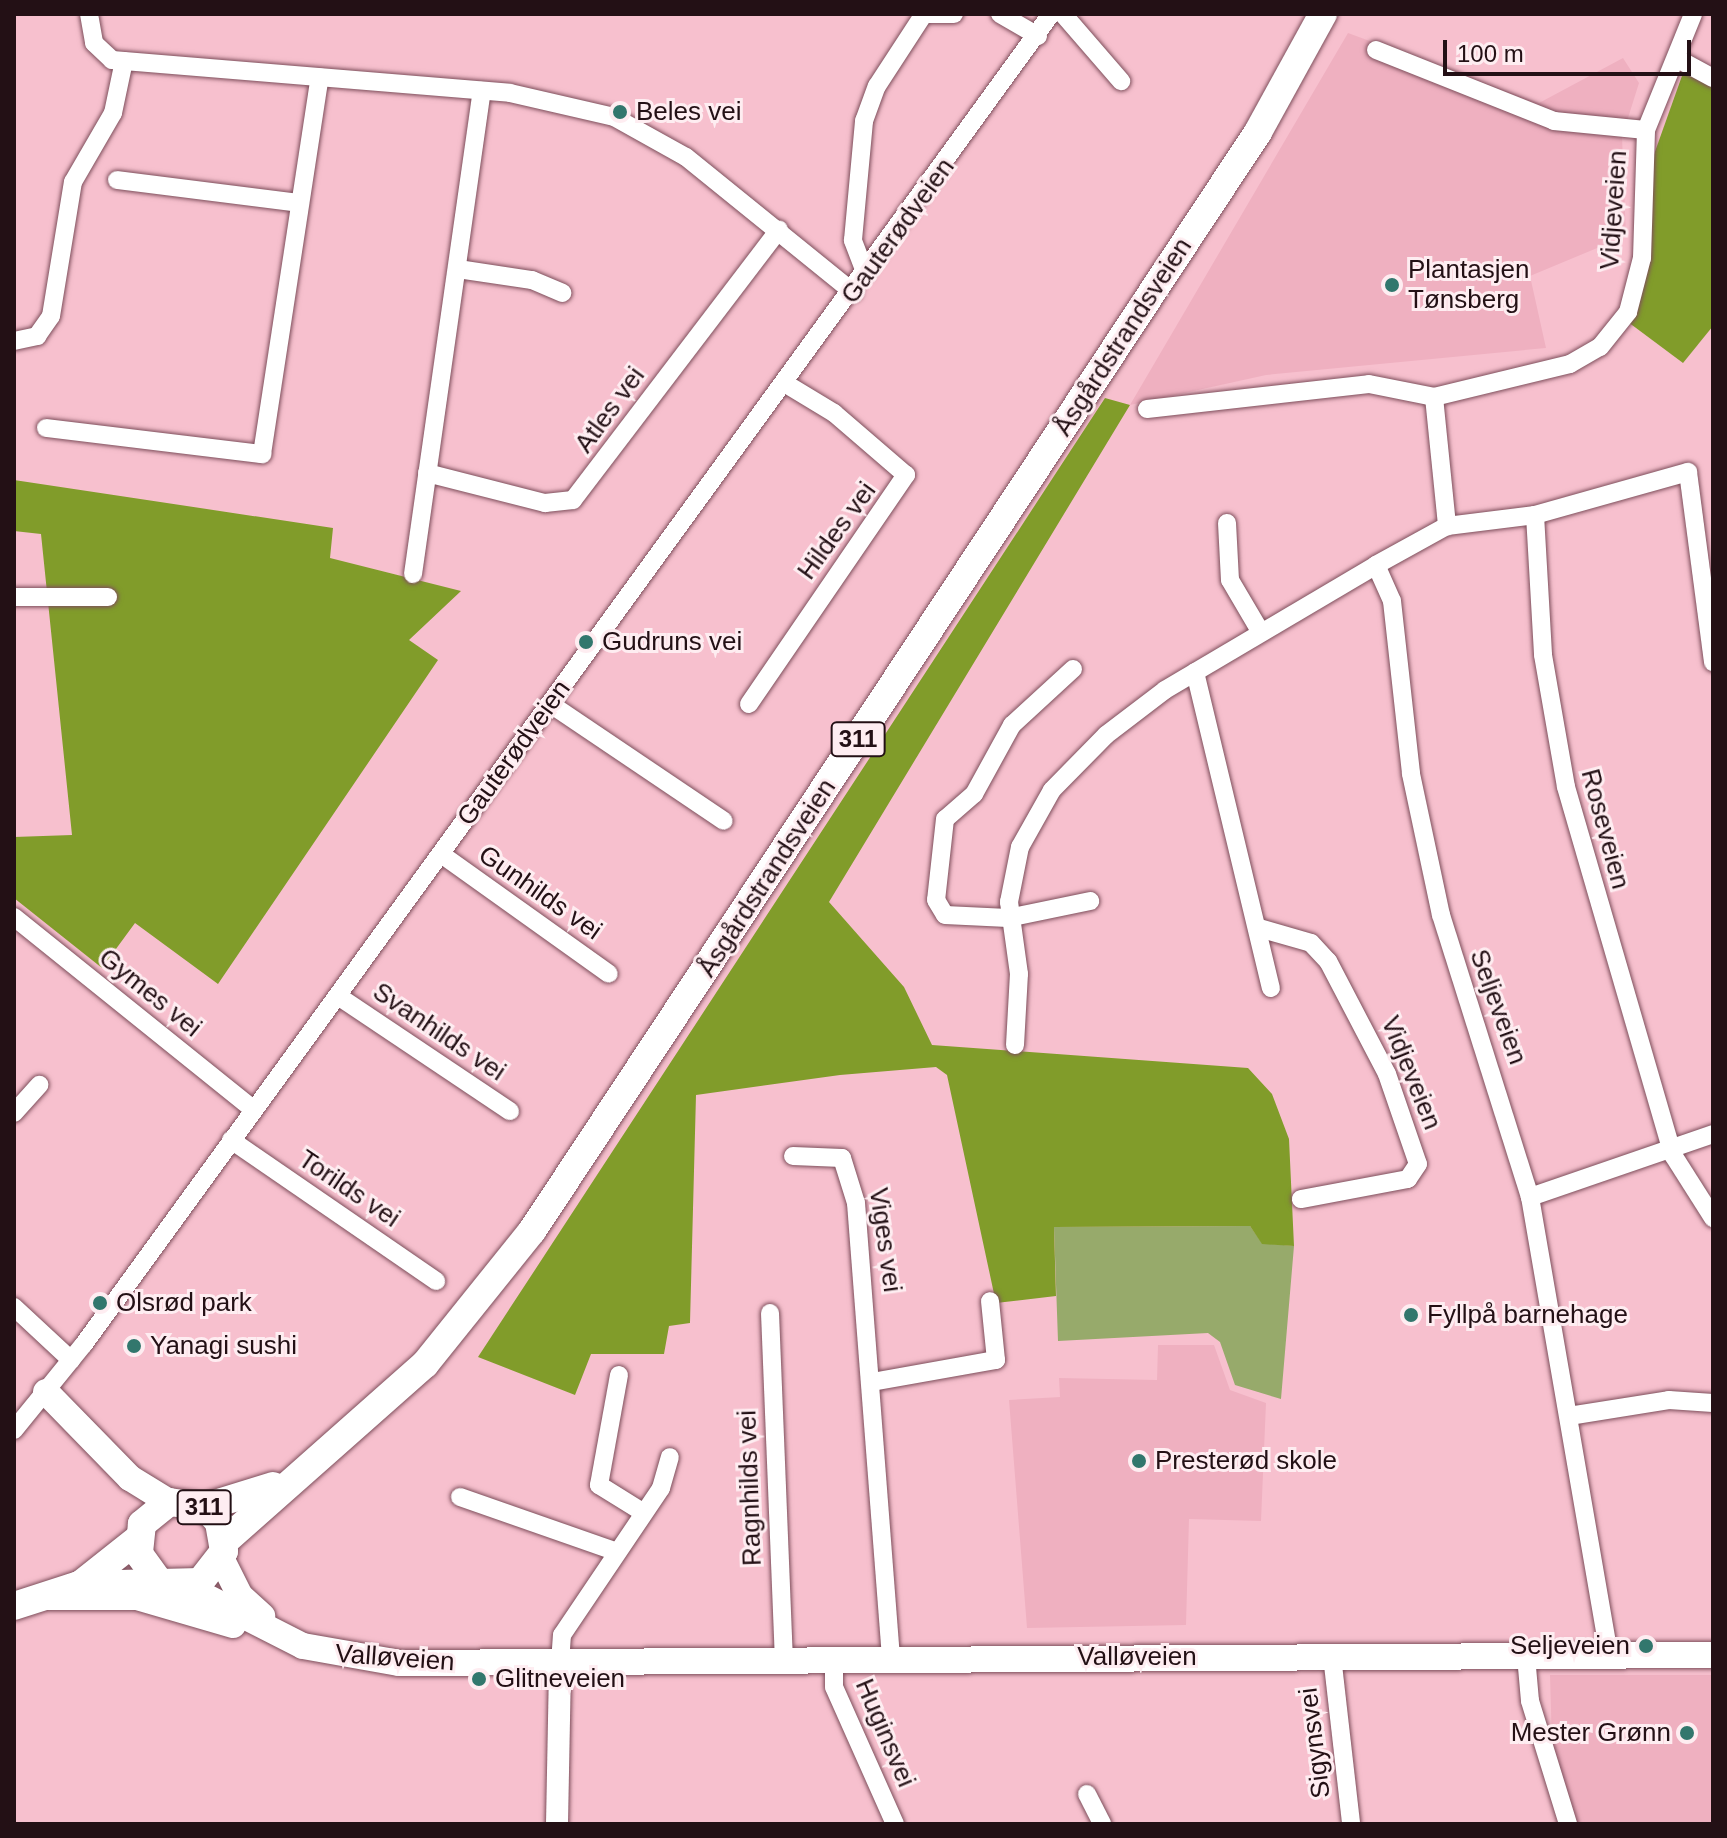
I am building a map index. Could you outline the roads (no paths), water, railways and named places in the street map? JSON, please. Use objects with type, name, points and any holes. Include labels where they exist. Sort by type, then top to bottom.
[{"type":"main road","name":"Åsgårdstrandsveien","points":[[1286,86],[1323,14]]},
{"type":"main road","name":"Åsgårdstrandsveien","points":[[223,1550],[305,1469],[425,1364],[532,1231],[1286,86],[1339,14]]},
{"type":"main road","points":[[46,1392],[130,1478],[169,1502]]},
{"type":"main road","points":[[46,1392],[140,1531],[142,1561],[158,1580]]},
{"type":"main road","name":"Åsgårdstrandsveien","points":[[205,1507],[266,1490],[305,1469]]},
{"type":"main road","name":"311","points":[[14,1606],[79,1585],[158,1580],[187,1587],[223,1550],[205,1507],[169,1502],[79,1585]]},
{"type":"main road","points":[[223,1550],[240,1596],[292,1641]]},
{"type":"main road","name":"Valløveien","points":[[187,1587],[292,1641],[370,1661],[560,1663],[1713,1655]]},
{"type":"main road","points":[[42,1597],[137,1597],[292,1641]]},
{"type":"street","points":[[89,14],[94,43],[124,61],[544,97],[635,127],[779,230],[853,292]]},
{"type":"street","points":[[865,272],[853,240],[864,121],[877,86],[924,14],[954,14]]},
{"type":"street","points":[[1000,14],[1038,36]]},
{"type":"street","name":"Gauterødveien","points":[[14,1430],[71,1360],[552,705],[1051,14]]},
{"type":"street","points":[[1063,14],[1121,81]]},
{"type":"street","name":"Vidjeveien","points":[[1147,409],[1369,384],[1434,397],[1570,364],[1615,335],[1642,258],[1646,130],[1693,14]]},
{"type":"street","name":"Vidjeveien","points":[[1376,50],[1542,118],[1646,130]]},
{"type":"street","points":[[1676,58],[1713,78]]},
{"type":"street","points":[[14,341],[37,336],[51,316],[73,182],[113,113],[124,61]]},
{"type":"street","points":[[46,428],[262,454],[320,77]]},
{"type":"street","points":[[413,574],[482,91]]},
{"type":"street","points":[[117,180],[300,203]]},
{"type":"street","name":"Atles vei","points":[[427,473],[545,503],[573,500],[779,230]]},
{"type":"street","points":[[458,269],[532,280],[562,293]]},
{"type":"street","name":"Hildes vei","points":[[749,704],[906,475],[834,413],[786,384]]},
{"type":"street","points":[[1434,397],[1447,526]]},
{"type":"street","points":[[1015,1045],[1019,974],[1008,918],[1020,847],[1052,790],[1106,735],[1195,672],[1260,631],[1447,526],[1535,515],[1688,472],[1713,662]]},
{"type":"street","name":"Roseveien","points":[[1535,515],[1543,655],[1566,787],[1672,1148],[1713,1218]]},
{"type":"street","points":[[1227,523],[1230,580],[1260,631]]},
{"type":"street","name":"Seljeveien","points":[[1376,565],[1392,601],[1411,774],[1441,915],[1530,1197],[1609,1655]]},
{"type":"street","points":[[14,597],[108,597]]},
{"type":"street","points":[[1073,669],[1012,725],[974,794],[945,819],[937,906],[945,915],[1008,918],[1090,901]]},
{"type":"street","points":[[1195,672],[1271,988]]},
{"type":"street","points":[[552,705],[724,821]]},
{"type":"street","name":"Gunhilds vei","points":[[441,854],[609,974]]},
{"type":"street","name":"Gymes vei","points":[[14,917],[253,1109]]},
{"type":"street","name":"Vidjeveien","points":[[1259,928],[1311,943],[1328,961],[1387,1074],[1418,1164],[1408,1179],[1301,1199]]},
{"type":"street","name":"Svanhilds vei","points":[[338,996],[510,1111]]},
{"type":"street","points":[[14,1113],[39,1085]]},
{"type":"street","points":[[1530,1197],[1713,1134]]},
{"type":"street","name":"Torilds vei","points":[[231,1140],[436,1281]]},
{"type":"street","name":"Viges vei","points":[[793,1156],[831,1154],[848,1166],[866,1273],[891,1659]]},
{"type":"street","points":[[872,1382],[996,1360],[990,1301]]},
{"type":"street","points":[[14,1307],[71,1360]]},
{"type":"street","name":"Ragnhilds vei","points":[[770,1313],[784,1660]]},
{"type":"street","points":[[619,1375],[599,1485],[641,1511]]},
{"type":"street","points":[[1569,1416],[1669,1400],[1713,1403]]},
{"type":"street","points":[[557,1824],[562,1635],[614,1551],[661,1488],[670,1457]]},
{"type":"street","points":[[460,1497],[614,1551]]},
{"type":"street","name":"Sigynsvei","points":[[1332,1656],[1351,1824]]},
{"type":"street","points":[[1526,1656],[1530,1701],[1568,1824]]},
{"type":"street","name":"Huginsvei","points":[[834,1660],[834,1687],[895,1824]]},
{"type":"street","points":[[1087,1794],[1102,1824]]},
{"type":"place","name":"Beles vei","points":[[620,112]]},
{"type":"place","name":"Plantasjen Tønsberg","points":[[1392,285]]},
{"type":"place","name":"Gudruns vei","points":[[586,642]]},
{"type":"place","name":"Olsrød park","points":[[100,1303]]},
{"type":"place","name":"Fyllpå barnehage","points":[[1411,1315]]},
{"type":"place","name":"Yanagi sushi","points":[[134,1346]]},
{"type":"place","name":"Presterød skole","points":[[1139,1461]]},
{"type":"place","name":"Seljeveien","points":[[1646,1646]]},
{"type":"place","name":"Glitneveien","points":[[479,1679]]},
{"type":"place","name":"Mester Grønn","points":[[1687,1733]]}]
